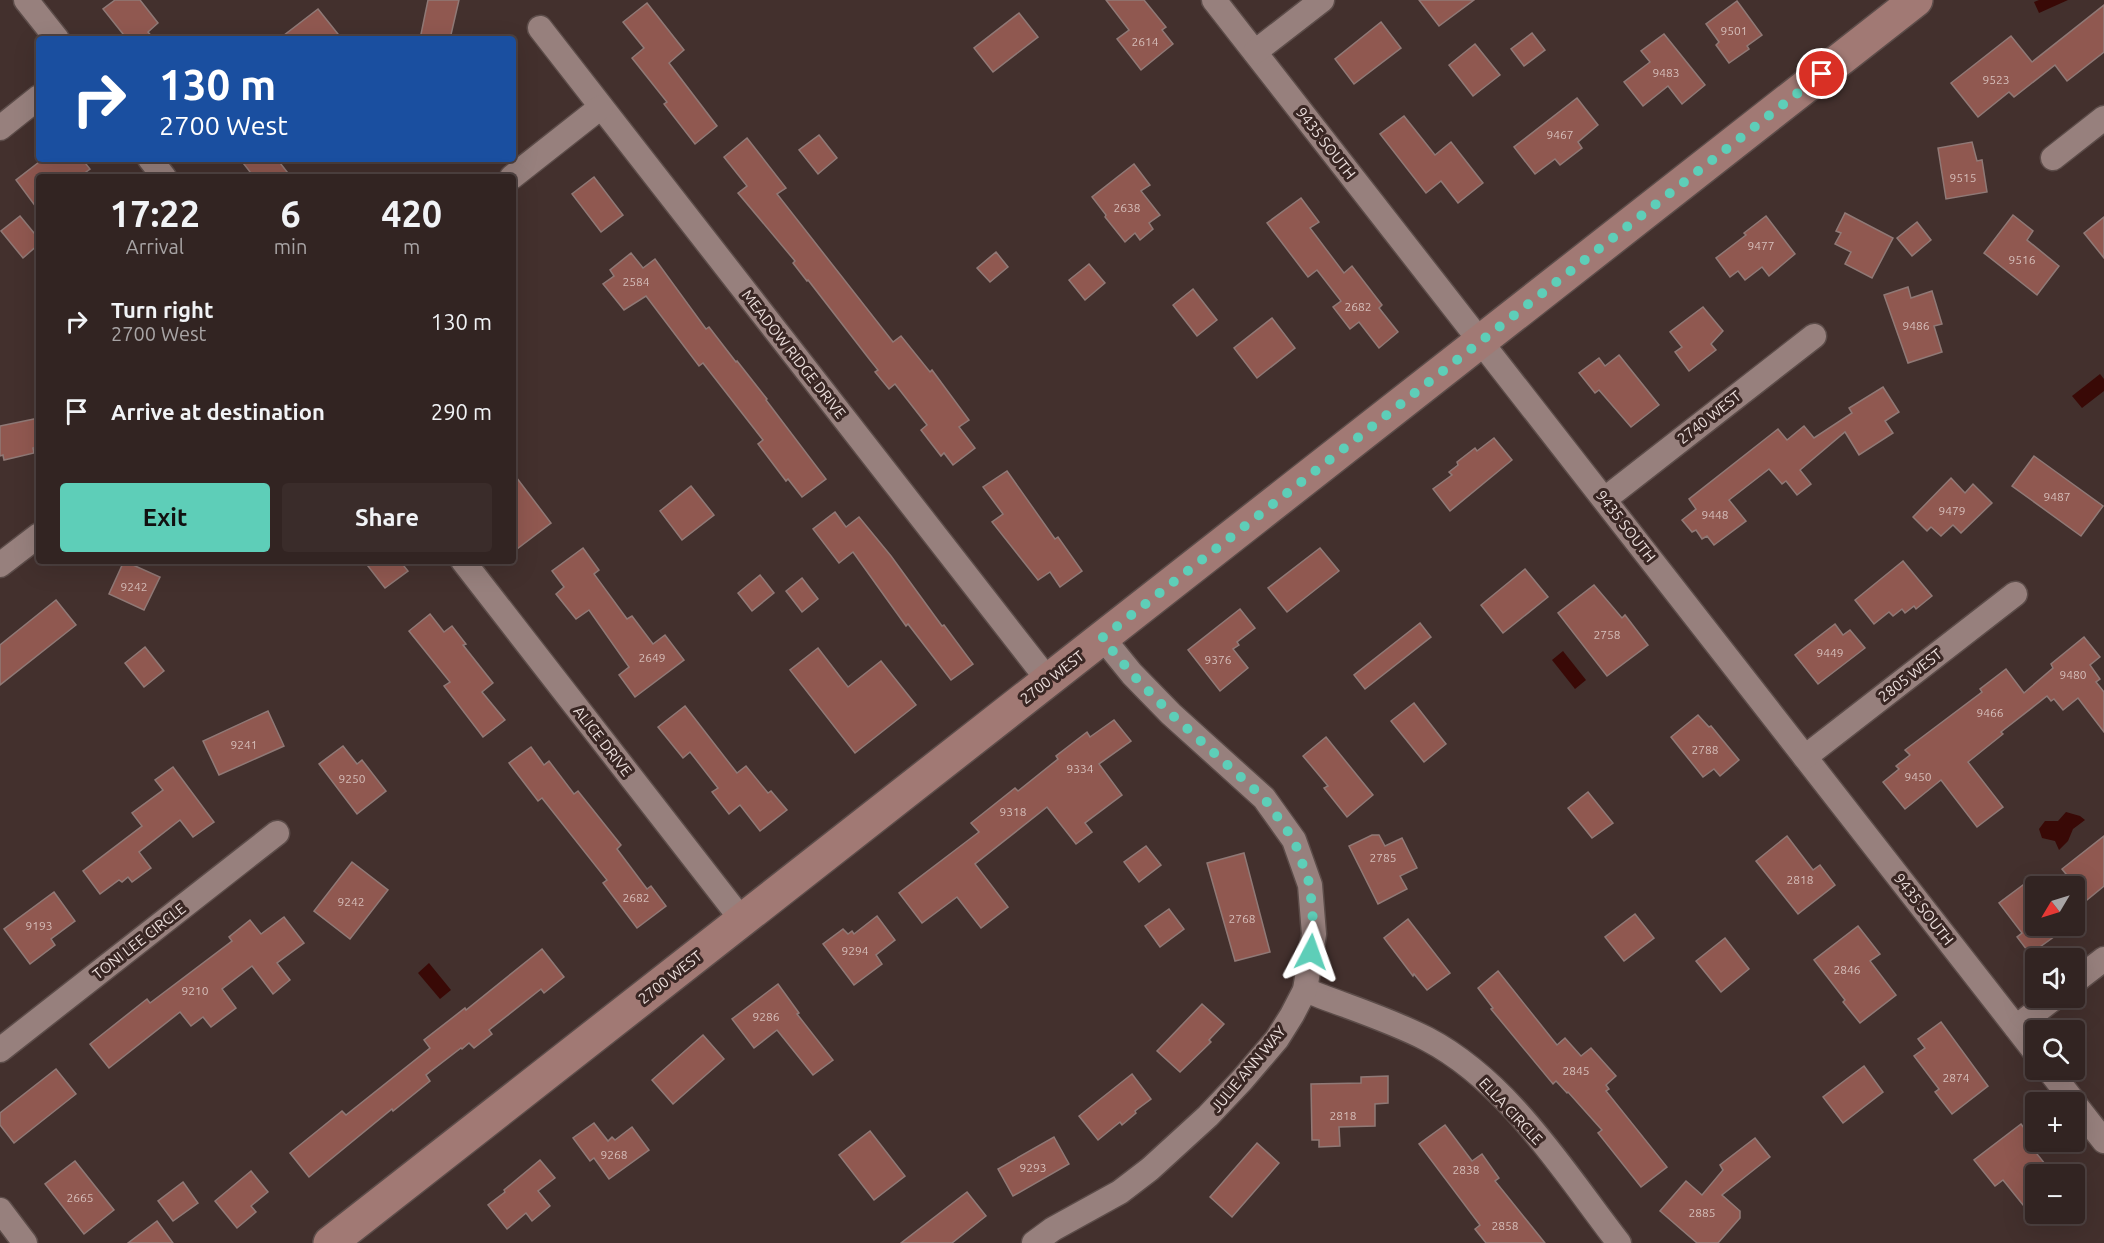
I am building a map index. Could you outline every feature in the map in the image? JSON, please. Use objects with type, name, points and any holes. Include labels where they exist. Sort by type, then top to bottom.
[{"type":"main road","name":"2700 WEST","points":[[330,1243],[1916,0]]},
{"type":"street","points":[[26,0],[55,36]]},
{"type":"street","name":"9435 SOUTH","points":[[1214,0],[2025,1039]]},
{"type":"street","points":[[1255,52],[1322,0]]},
{"type":"street","name":"MEADOW RIDGE DRIVE","points":[[540,28],[1048,680]]},
{"type":"street","points":[[0,128],[36,100]]},
{"type":"street","points":[[516,174],[602,107]]},
{"type":"street","points":[[2053,158],[2104,118]]},
{"type":"street","points":[[152,162],[162,174]]},
{"type":"street","name":"2740 WEST","points":[[1605,499],[1814,336]]},
{"type":"street","points":[[0,565],[36,537]]},
{"type":"street","name":"ALICE DRIVE","points":[[465,564],[742,920]]},
{"type":"street","name":"2805 WEST","points":[[1805,757],[2015,594]]},
{"type":"street","name":"JULIE ANN WAY","points":[[1034,1243],[1053,1229],[1120,1192],[1178,1144],[1242,1080],[1277,1038],[1305,990],[1314,934],[1310,885],[1294,840],[1264,798],[1171,714],[1132,674],[1102,638]]},
{"type":"street","name":"TONI LEE CIRCLE","points":[[0,1050],[277,833]]},
{"type":"street","points":[[2085,973],[2104,959]]},
{"type":"street","name":"ELLA CIRCLE","points":[[1305,990],[1428,1040],[1473,1070],[1507,1101],[1619,1243]]},
{"type":"street","points":[[2016,1027],[2041,1008]]},
{"type":"street","points":[[2057,1080],[2066,1092]]},
{"type":"street","points":[[2085,1117],[2104,1141]]},
{"type":"street","points":[[0,1210],[25,1243]]},
{"type":"shaded area","points":[[2068,0],[2039,13],[2034,2]]},
{"type":"shaded area","points":[[2100,374],[2104,379],[2104,391],[2082,408],[2072,396]]},
{"type":"shaded area","points":[[1563,651],[1586,680],[1575,689],[1552,660]]},
{"type":"shaded area","points":[[2066,812],[2085,820],[2073,829],[2068,841],[2059,850],[2055,841],[2042,838],[2039,829],[2045,821],[2058,821]]},
{"type":"shaded area","points":[[429,963],[451,990],[440,999],[418,973]]},
{"type":"building","points":[[115,0],[140,0],[158,23],[148,32],[151,36],[125,36],[103,9]]},
{"type":"building","points":[[428,0],[459,0],[451,36],[421,36]]},
{"type":"building","points":[[1106,0],[1144,0],[1166,27],[1162,30],[1173,44],[1141,70],[1117,39],[1129,30]]},
{"type":"building","points":[[1419,0],[1474,0],[1439,26]]},
{"type":"building","points":[[1737,1],[1762,35],[1747,46],[1749,49],[1729,63],[1716,45],[1719,42],[1706,24]]},
{"type":"building","points":[[647,3],[684,50],[669,63],[717,126],[695,144],[664,104],[667,102],[632,58],[644,48],[623,22]]},
{"type":"building","points":[[2104,5],[2104,52],[2067,81],[2055,65],[2014,97],[2009,92],[1978,117],[1951,83],[2011,36],[2032,62]]},
{"type":"building","points":[[318,9],[340,36],[283,36]]},
{"type":"building","points":[[1019,13],[1038,37],[993,72],[974,48]]},
{"type":"building","points":[[1381,22],[1401,48],[1354,84],[1335,59]]},
{"type":"building","points":[[1532,33],[1545,50],[1524,66],[1511,49]]},
{"type":"building","points":[[1664,34],[1705,85],[1682,104],[1668,86],[1643,106],[1624,82],[1650,62],[1641,51]]},
{"type":"building","points":[[1475,44],[1500,75],[1473,96],[1449,65]]},
{"type":"building","points":[[1577,98],[1598,125],[1578,142],[1582,148],[1560,165],[1555,159],[1535,174],[1514,147]]},
{"type":"building","points":[[1404,116],[1435,155],[1451,142],[1483,183],[1458,203],[1441,181],[1426,193],[1380,134]]},
{"type":"building","points":[[819,135],[837,158],[818,174],[799,150]]},
{"type":"building","points":[[747,138],[786,188],[777,194],[893,342],[901,336],[930,372],[932,370],[969,420],[959,427],[975,448],[953,465],[944,453],[941,456],[921,430],[927,425],[895,384],[889,389],[875,372],[878,370],[793,263],[795,261],[738,193],[747,186],[724,157]]},
{"type":"building","points":[[1972,142],[1977,161],[1982,160],[1987,192],[1946,199],[1938,148]]},
{"type":"building","points":[[39,162],[84,162],[90,169],[83,174],[36,174],[36,207],[16,180]]},
{"type":"building","points":[[242,162],[279,162],[289,174],[252,174]]},
{"type":"building","points":[[1134,164],[1150,185],[1141,191],[1160,215],[1149,223],[1153,229],[1140,240],[1135,233],[1125,242],[1092,197]]},
{"type":"building","points":[[594,177],[623,215],[601,232],[572,194]]},
{"type":"building","points":[[1301,198],[1319,222],[1310,228],[1344,273],[1352,266],[1382,305],[1379,308],[1398,332],[1379,348],[1359,322],[1350,329],[1333,307],[1341,301],[1317,270],[1308,277],[1267,223]]},
{"type":"building","points":[[1845,213],[1893,238],[1872,278],[1845,264],[1851,252],[1835,244],[1841,233],[1836,231]]},
{"type":"building","points":[[2013,215],[2033,231],[2027,240],[2059,266],[2037,295],[1984,253]]},
{"type":"building","points":[[20,216],[36,235],[36,247],[23,258],[1,231]]},
{"type":"building","points":[[1766,216],[1795,254],[1769,276],[1762,267],[1745,280],[1738,271],[1730,277],[1716,258]]},
{"type":"building","points":[[2104,217],[2104,258],[2084,233]]},
{"type":"building","points":[[1917,222],[1931,240],[1912,256],[1897,238]]},
{"type":"building","points":[[996,252],[1008,267],[990,282],[977,268]]},
{"type":"building","points":[[631,253],[643,268],[655,259],[706,329],[709,327],[737,361],[826,479],[802,497],[788,479],[786,481],[758,444],[763,440],[703,363],[699,366],[646,296],[624,310],[603,284],[614,276],[610,270]]},
{"type":"building","points":[[1089,264],[1105,283],[1085,300],[1069,280]]},
{"type":"building","points":[[1908,287],[1911,298],[1932,291],[1942,324],[1934,326],[1942,352],[1908,363],[1884,295]]},
{"type":"building","points":[[1193,289],[1217,320],[1197,336],[1173,305]]},
{"type":"building","points":[[1703,307],[1723,331],[1711,344],[1716,350],[1689,371],[1675,352],[1682,347],[1670,332]]},
{"type":"building","points":[[1272,318],[1295,348],[1257,378],[1234,348]]},
{"type":"building","points":[[1619,355],[1659,405],[1631,427],[1599,390],[1595,393],[1579,373],[1599,358],[1605,366]]},
{"type":"building","points":[[1883,387],[1899,412],[1885,421],[1893,433],[1859,455],[1845,432],[1800,470],[1811,484],[1797,495],[1786,481],[1782,484],[1769,469],[1729,500],[1746,521],[1714,545],[1707,536],[1702,539],[1696,530],[1692,532],[1682,520],[1696,509],[1689,499],[1778,429],[1787,440],[1804,426],[1814,438],[1852,413],[1849,408]]},
{"type":"building","points":[[36,419],[34,453],[4,460],[3,455],[0,456],[0,426]]},
{"type":"building","points":[[1494,438],[1512,460],[1450,511],[1433,489],[1452,475],[1449,472],[1458,465],[1457,462],[1475,448],[1477,451]]},
{"type":"building","points":[[2034,456],[2103,506],[2081,536],[2012,486]]},
{"type":"building","points":[[1007,471],[1055,539],[1058,537],[1082,571],[1060,587],[1050,572],[1038,580],[992,522],[1003,514],[983,487]]},
{"type":"building","points":[[516,477],[551,523],[516,550]]},
{"type":"building","points":[[1951,478],[1965,493],[1973,484],[1992,503],[1961,533],[1953,525],[1941,536],[1931,527],[1927,531],[1913,517]]},
{"type":"building","points":[[691,486],[714,515],[682,540],[660,511]]},
{"type":"building","points":[[835,512],[846,527],[859,517],[973,664],[951,680],[908,624],[906,626],[853,552],[839,563],[813,529]]},
{"type":"building","points":[[583,548],[599,570],[594,574],[627,619],[632,616],[653,644],[665,635],[684,660],[635,697],[619,675],[629,667],[589,610],[576,619],[556,594],[564,587],[552,571]]},
{"type":"building","points":[[1320,548],[1339,571],[1287,612],[1268,588]]},
{"type":"building","points":[[1903,561],[1932,596],[1916,609],[1914,606],[1905,613],[1902,609],[1893,616],[1889,612],[1874,624],[1855,600]]},
{"type":"building","points":[[123,564],[131,564],[160,577],[144,610],[109,594]]},
{"type":"building","points":[[366,564],[402,564],[408,571],[385,588]]},
{"type":"building","points":[[1525,569],[1548,597],[1503,633],[1481,605]]},
{"type":"building","points":[[760,575],[774,593],[752,611],[738,593]]},
{"type":"building","points":[[802,578],[818,599],[802,612],[786,591]]},
{"type":"building","points":[[1594,585],[1622,618],[1625,615],[1648,645],[1607,676],[1558,613]]},
{"type":"building","points":[[56,600],[76,625],[0,685],[0,645]]},
{"type":"building","points":[[1240,609],[1255,628],[1237,642],[1239,645],[1233,649],[1248,668],[1220,691],[1188,650]]},
{"type":"building","points":[[430,614],[444,632],[452,626],[466,644],[463,645],[493,683],[482,692],[505,720],[483,737],[444,686],[450,682],[409,631]]},
{"type":"building","points":[[1420,623],[1431,637],[1365,689],[1354,675]]},
{"type":"building","points":[[1835,624],[1843,635],[1850,630],[1865,648],[1818,684],[1795,655]]},
{"type":"building","points":[[2084,637],[2100,657],[2090,665],[2100,679],[2096,682],[2104,692],[2104,732],[2078,698],[2063,710],[2054,699],[2051,701],[2047,696],[2001,732],[2003,734],[1968,762],[2003,807],[1977,827],[1941,780],[1905,809],[1883,782],[1899,769],[1896,766],[1910,755],[1905,750],[1982,692],[1980,689],[2006,669],[2024,693],[2053,668],[2051,664]]},
{"type":"building","points":[[145,647],[164,671],[144,687],[125,663]]},
{"type":"building","points":[[818,648],[848,687],[881,661],[916,705],[855,753],[790,670]]},
{"type":"building","points":[[1414,703],[1446,744],[1424,762],[1391,721]]},
{"type":"building","points":[[685,706],[737,773],[746,766],[768,793],[771,791],[787,810],[760,831],[740,805],[729,814],[712,792],[718,788],[690,752],[683,758],[658,727]]},
{"type":"building","points":[[268,711],[284,746],[219,775],[203,741]]},
{"type":"building","points":[[1698,715],[1709,727],[1711,726],[1739,760],[1720,776],[1714,769],[1703,777],[1671,737]]},
{"type":"building","points":[[1114,720],[1131,741],[1099,764],[1122,795],[1085,823],[1092,832],[1076,844],[1047,807],[975,864],[1008,907],[981,928],[957,897],[922,923],[899,893],[979,832],[971,823],[1015,788],[1018,791],[1058,759],[1056,756],[1087,732],[1090,737]]},
{"type":"building","points":[[1326,737],[1373,795],[1347,817],[1324,788],[1328,786],[1303,756]]},
{"type":"building","points":[[343,746],[357,764],[362,760],[386,791],[357,814],[319,764]]},
{"type":"building","points":[[531,747],[544,765],[549,761],[574,794],[578,791],[621,845],[617,849],[647,889],[651,886],[666,906],[637,928],[603,883],[607,880],[542,798],[538,801],[509,763]]},
{"type":"building","points":[[173,767],[214,822],[193,837],[180,820],[139,852],[151,868],[132,882],[128,877],[122,882],[119,880],[100,894],[83,871],[142,826],[132,813],[163,790],[155,780]]},
{"type":"building","points":[[1588,792],[1613,823],[1592,838],[1568,808]]},
{"type":"building","points":[[1372,835],[1379,835],[1385,846],[1402,838],[1417,868],[1400,876],[1407,889],[1378,904],[1349,846]]},
{"type":"building","points":[[1787,836],[1813,870],[1820,865],[1835,885],[1798,914],[1756,861]]},
{"type":"building","points":[[2104,836],[2104,886],[2087,900],[2085,876],[2068,876],[2062,869]]},
{"type":"building","points":[[1146,846],[1161,865],[1139,882],[1124,862]]},
{"type":"building","points":[[1244,853],[1270,952],[1235,961],[1207,863]]},
{"type":"building","points":[[352,862],[388,890],[350,939],[314,911]]},
{"type":"building","points":[[2025,884],[2025,936],[2055,936],[2038,948],[2025,948],[2017,937],[2022,933],[1999,903]]},
{"type":"building","points":[[54,892],[75,921],[51,939],[55,945],[30,964],[4,929]]},
{"type":"building","points":[[1169,909],[1184,929],[1160,947],[1145,926]]},
{"type":"building","points":[[1635,914],[1654,938],[1624,961],[1605,937]]},
{"type":"building","points":[[877,916],[895,940],[876,955],[882,964],[854,985],[823,944],[843,929],[848,934],[852,931],[854,934]]},
{"type":"building","points":[[284,917],[304,943],[277,963],[290,980],[273,994],[252,966],[222,989],[236,1008],[211,1027],[203,1017],[191,1026],[180,1012],[109,1068],[90,1044],[147,999],[150,1003],[232,941],[229,937],[250,920],[261,934]]},
{"type":"building","points":[[1408,919],[1450,973],[1427,990],[1414,974],[1413,976],[1384,938]]},
{"type":"building","points":[[1858,926],[1880,954],[1870,961],[1896,995],[1860,1023],[1814,960]]},
{"type":"building","points":[[1725,938],[1749,969],[1721,992],[1696,961]]},
{"type":"building","points":[[542,949],[564,977],[544,993],[541,989],[489,1030],[492,1034],[474,1048],[469,1043],[426,1075],[430,1081],[309,1177],[290,1153],[342,1111],[346,1115],[430,1048],[424,1040],[465,1008],[466,1010]]},
{"type":"building","points":[[1498,971],[1557,1045],[1565,1038],[1581,1056],[1591,1048],[1616,1076],[1606,1085],[1609,1089],[1606,1091],[1667,1167],[1641,1187],[1598,1133],[1602,1130],[1568,1092],[1556,1081],[1553,1084],[1491,1009],[1493,1008],[1478,988]]},
{"type":"building","points":[[778,984],[799,1013],[797,1014],[833,1060],[813,1075],[777,1030],[754,1048],[732,1019]]},
{"type":"building","points":[[1202,1004],[1224,1024],[1209,1040],[1211,1042],[1180,1072],[1157,1051]]},
{"type":"building","points":[[1941,1022],[1988,1086],[1952,1114],[1935,1092],[1939,1089],[1914,1056],[1925,1048],[1918,1039]]},
{"type":"building","points":[[703,1035],[724,1059],[673,1104],[652,1080]]},
{"type":"building","points":[[1864,1066],[1883,1092],[1843,1123],[1823,1097]]},
{"type":"building","points":[[56,1069],[76,1094],[14,1143],[0,1125],[0,1113]]},
{"type":"building","points":[[1132,1074],[1151,1099],[1122,1125],[1120,1122],[1098,1140],[1079,1116]]},
{"type":"building","points":[[1388,1076],[1388,1103],[1375,1104],[1375,1126],[1339,1127],[1340,1146],[1319,1147],[1319,1140],[1312,1140],[1311,1084],[1361,1083],[1361,1077]]},
{"type":"building","points":[[594,1123],[608,1141],[612,1137],[615,1140],[632,1127],[649,1150],[609,1179],[594,1158],[590,1161],[573,1138]]},
{"type":"building","points":[[2021,1124],[2025,1129],[2025,1152],[2040,1152],[2037,1154],[2045,1164],[2025,1164],[2025,1207],[2003,1180],[1995,1186],[1974,1160]]},
{"type":"building","points":[[1445,1125],[1472,1161],[1482,1154],[1499,1178],[1495,1181],[1545,1243],[1486,1243],[1475,1229],[1480,1225],[1419,1144]]},
{"type":"building","points":[[870,1131],[905,1176],[874,1200],[839,1155]]},
{"type":"building","points":[[1054,1137],[1069,1164],[1013,1196],[998,1169]]},
{"type":"building","points":[[1755,1138],[1770,1157],[1722,1195],[1740,1211],[1740,1218],[1718,1243],[1697,1243],[1660,1211],[1686,1181],[1702,1195],[1723,1170],[1720,1165]]},
{"type":"building","points":[[1257,1143],[1279,1163],[1232,1217],[1210,1197]]},
{"type":"building","points":[[540,1160],[555,1178],[538,1191],[550,1206],[532,1221],[526,1213],[507,1229],[488,1205]]},
{"type":"building","points":[[75,1161],[114,1210],[84,1234],[45,1184]]},
{"type":"building","points":[[251,1171],[268,1192],[251,1206],[256,1212],[237,1228],[215,1201]]},
{"type":"building","points":[[183,1182],[198,1203],[173,1221],[158,1201]]},
{"type":"building","points":[[967,1192],[986,1216],[952,1243],[901,1243]]},
{"type":"building","points":[[157,1221],[173,1243],[128,1243]]},
{"type":"route","points":[[1311,952],[1314,934],[1310,885],[1294,840],[1264,798],[1171,714],[1132,674],[1102,638],[1822,74]]}]
